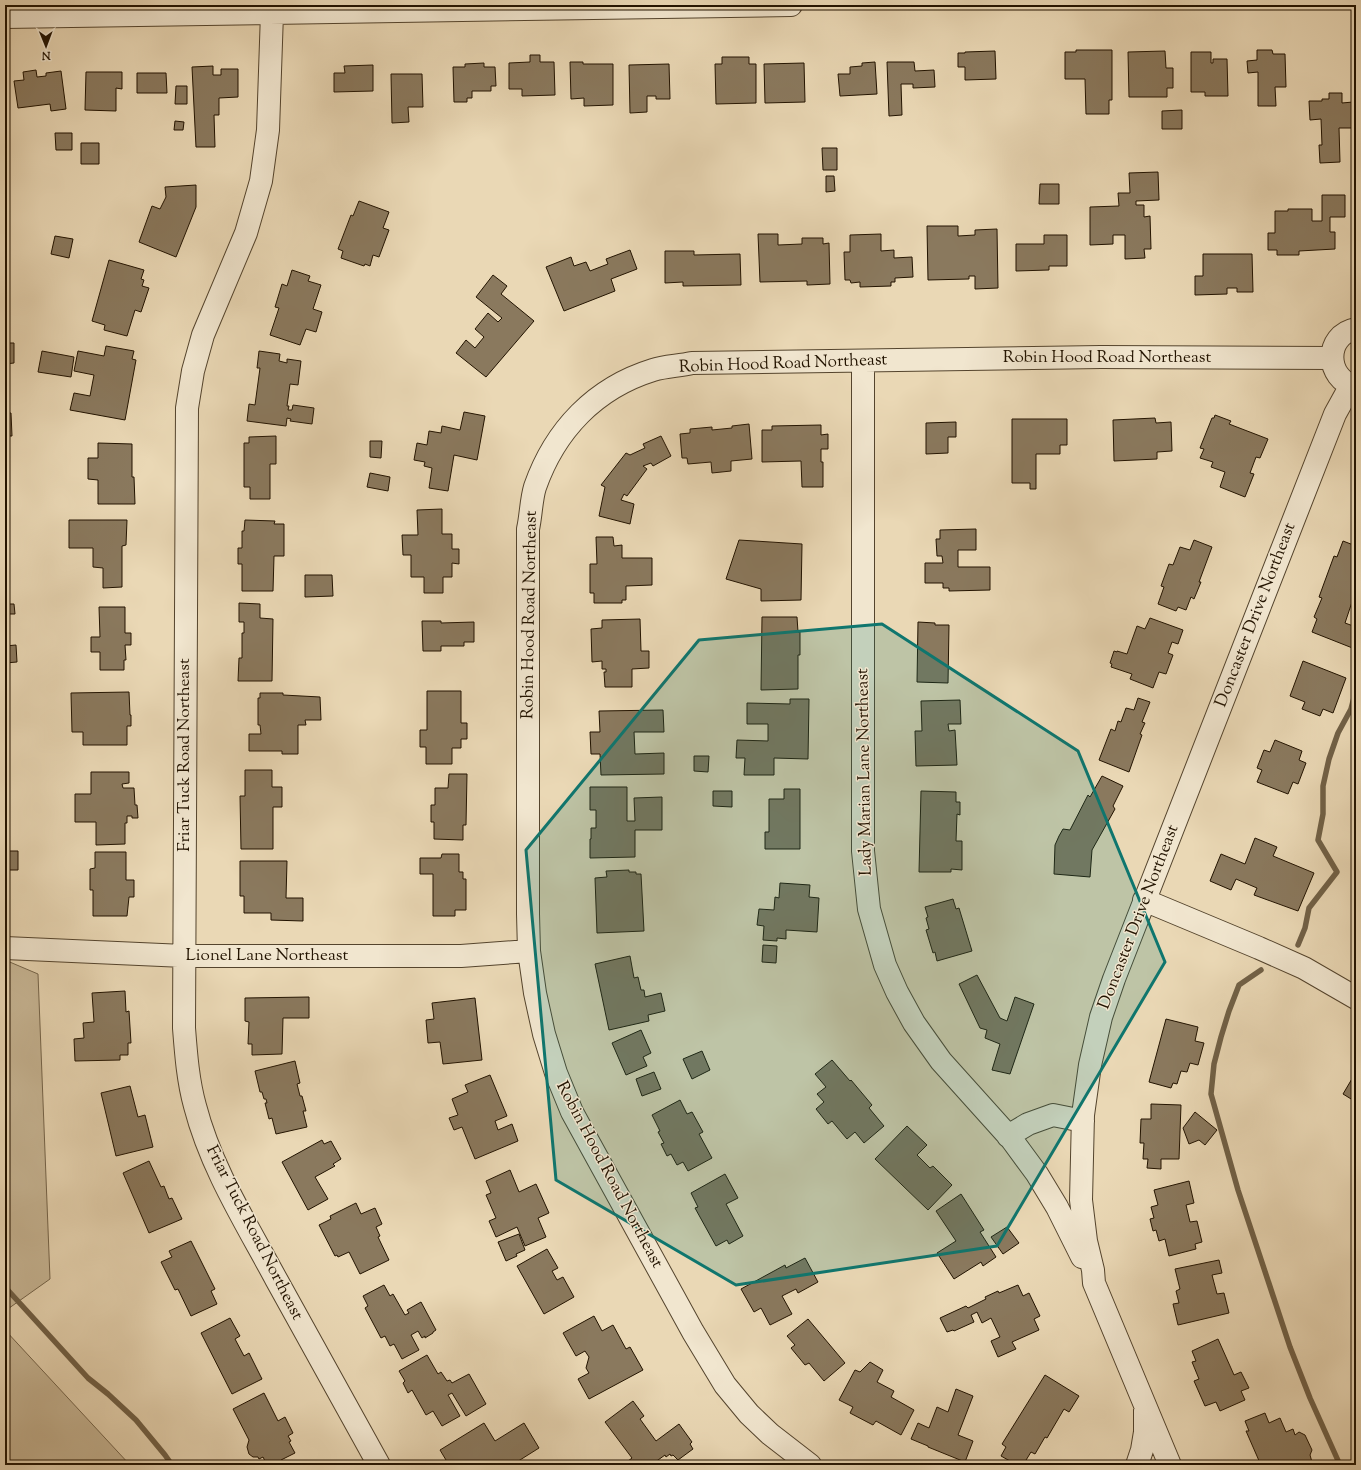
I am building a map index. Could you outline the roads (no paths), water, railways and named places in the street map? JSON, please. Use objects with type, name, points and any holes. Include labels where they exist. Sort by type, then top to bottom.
[{"type":"street","points":[[5,17],[791,5]]},
{"type":"street","name":"Friar Tuck Road Northeast","points":[[272,13],[268,130],[261,181],[246,233],[203,335],[193,371],[187,408],[184,1028],[187,1064],[195,1106],[210,1151],[248,1226],[379,1465]]},
{"type":"street","points":[[1353,386],[1343,381],[1337,374],[1332,358],[1333,350],[1340,337],[1347,332],[1356,329]]},
{"type":"street","name":"Robin Hood Road Northeast","points":[[810,1465],[770,1434],[749,1414],[726,1385],[693,1332],[572,1112],[556,1073],[544,1034],[534,993],[529,952],[528,529],[535,488],[551,450],[570,423],[594,401],[621,383],[654,370],[692,363],[1096,357],[1332,358]]},
{"type":"street","name":"Lady Marian Lane Northeast","points":[[863,361],[863,851],[869,909],[886,965],[897,992],[914,1023],[941,1061],[1008,1136],[1037,1174],[1058,1208],[1094,1283]]},
{"type":"street","name":"Doncaster Drive Northeast","points":[[1170,1465],[1094,1283],[1093,1270],[1086,1241],[1081,1200],[1083,1121],[1090,1065],[1101,1017],[1144,900],[1334,414],[1353,386]]},
{"type":"street","points":[[1144,900],[1304,968],[1356,998]]},
{"type":"street","name":"Lionel Lane Northeast","points":[[5,948],[184,956],[461,956],[529,952]]},
{"type":"street","points":[[1008,1136],[1028,1124],[1053,1115],[1083,1121]]},
{"type":"street","points":[[1137,1465],[1142,1450],[1145,1432],[1144,1417],[1146,1408]]},
{"type":"waterway","points":[[1298,945],[1305,928],[1309,908],[1337,872],[1318,840],[1323,814],[1323,786],[1329,759],[1338,733],[1351,709],[1356,690]]},
{"type":"waterway","points":[[1261,970],[1239,985],[1229,1011],[1214,1064],[1211,1094],[1238,1190],[1290,1347],[1310,1398],[1340,1465]]},
{"type":"waterway","points":[[5,1287],[88,1378],[136,1420],[172,1465]]}]
